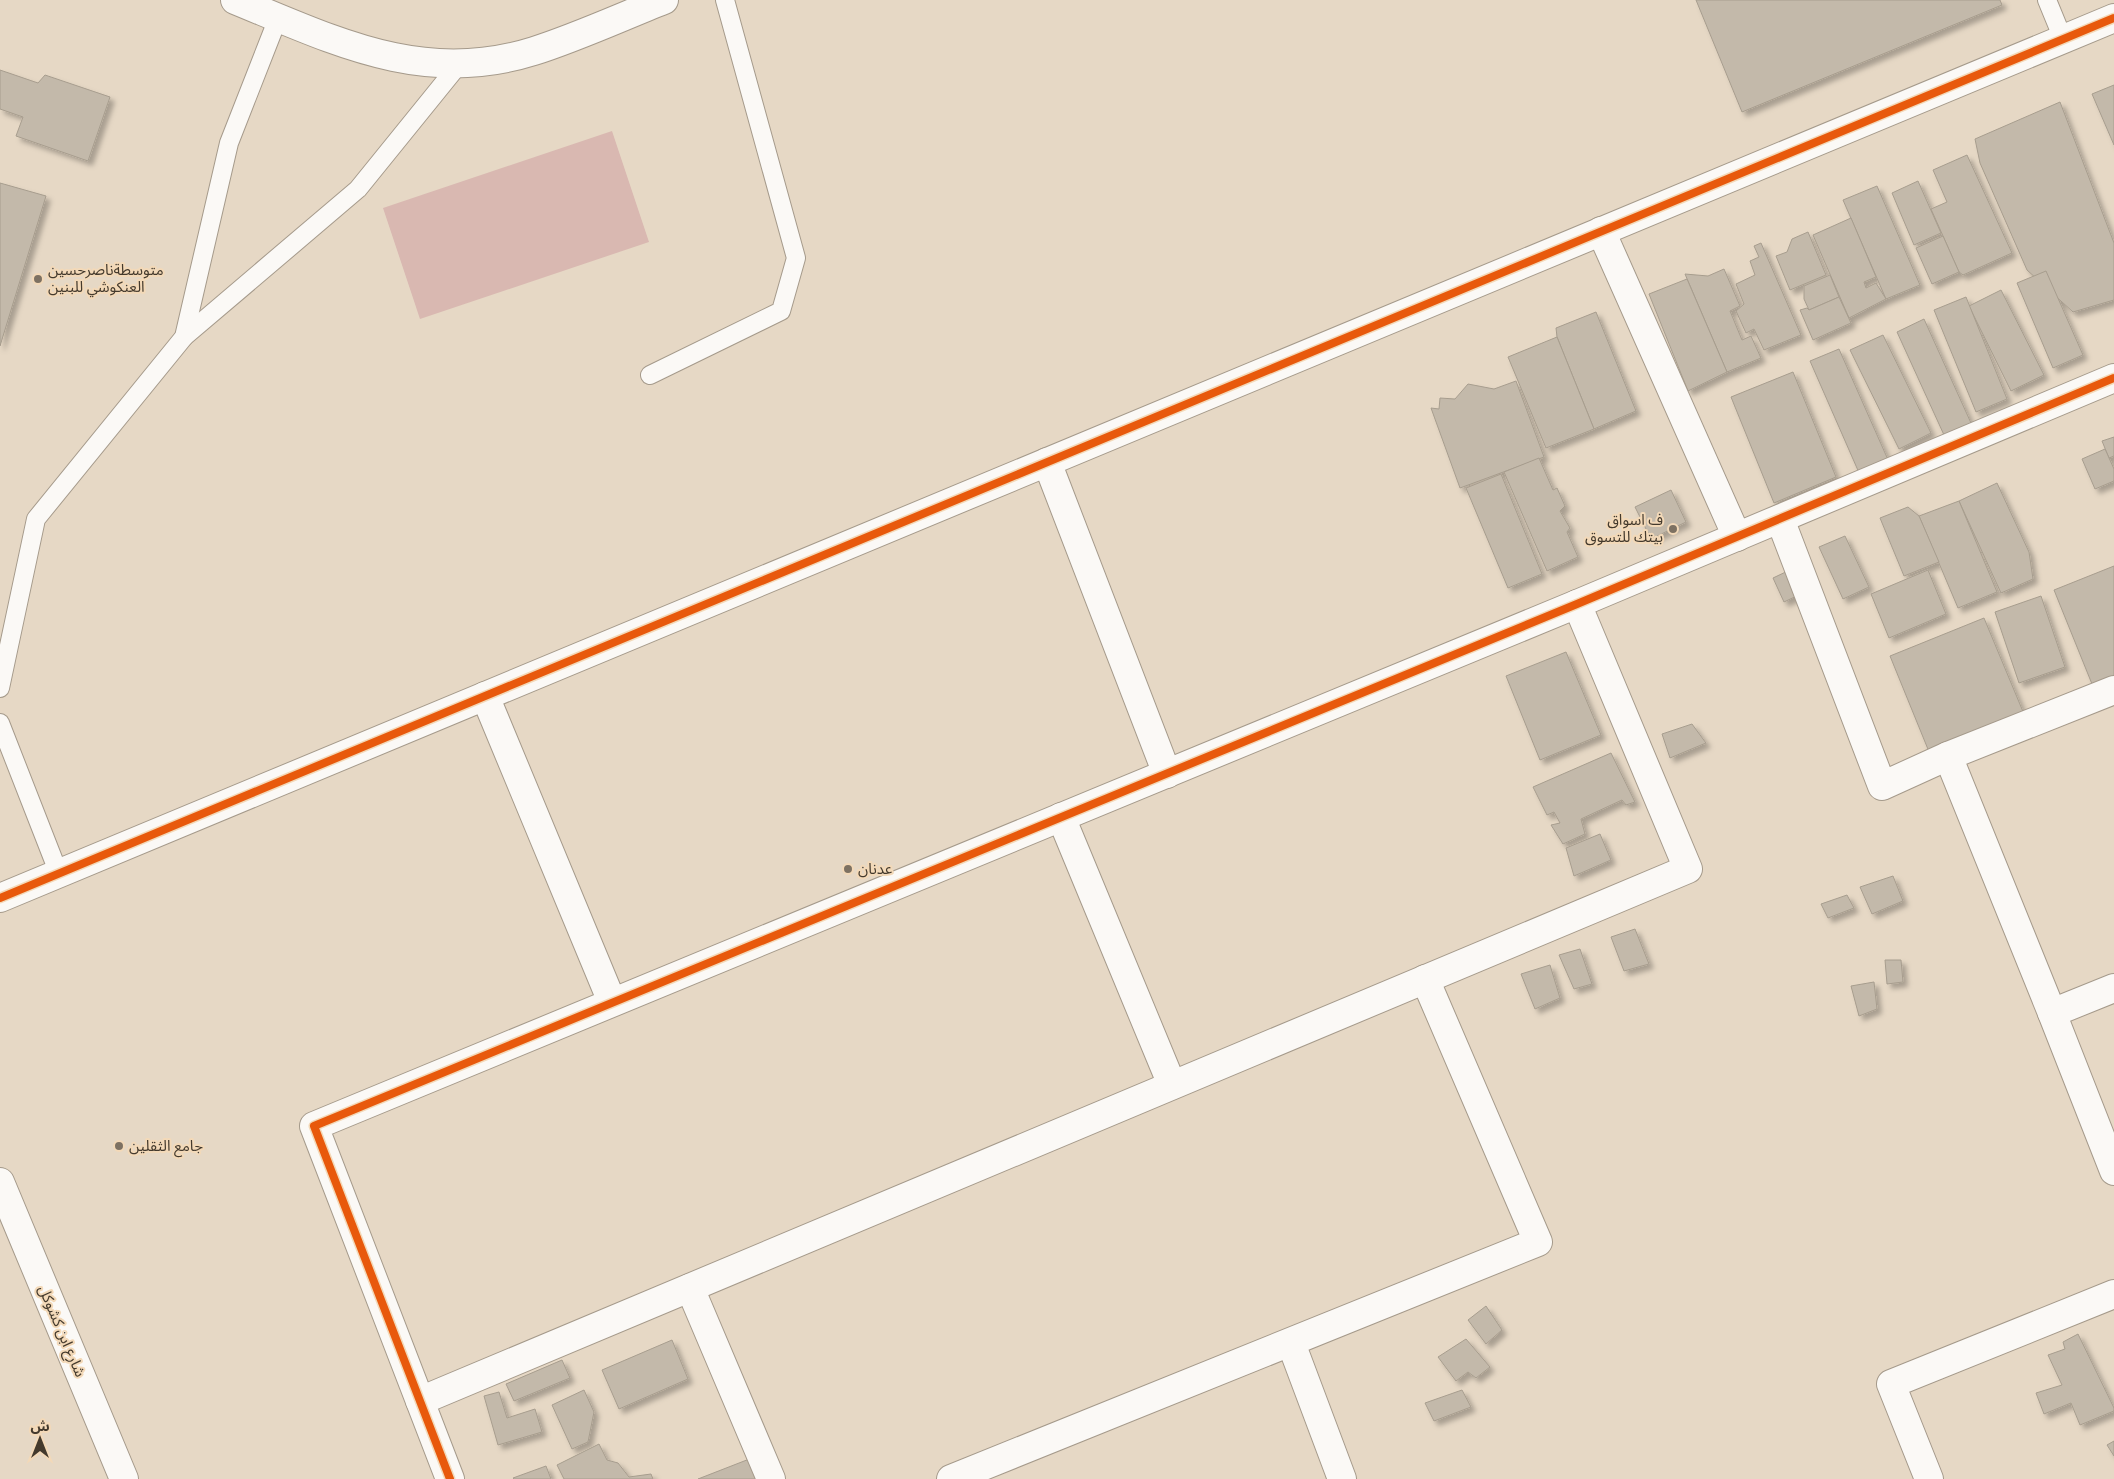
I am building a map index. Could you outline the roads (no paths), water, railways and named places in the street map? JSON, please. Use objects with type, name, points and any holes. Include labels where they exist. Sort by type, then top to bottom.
[{"type":"street","points":[[235,0],[350,46],[385,56],[422,62],[460,63],[496,60],[533,51],[664,0]]},
{"type":"street","points":[[0,898],[2114,18]]},
{"type":"street","points":[[1602,231],[1736,537]]},
{"type":"street","points":[[450,1479],[314,1126],[1167,774],[2114,378]]},
{"type":"street","points":[[1047,462],[1167,774]]},
{"type":"street","points":[[1780,519],[1882,786],[1948,756],[2114,690]]},
{"type":"street","points":[[420,1401],[1688,869],[1576,604]]},
{"type":"street","points":[[485,696],[612,1002]]},
{"type":"street","points":[[1948,756],[2114,1171]]},
{"type":"street","points":[[1061,817],[1172,1085]]},
{"type":"street","points":[[951,1479],[1538,1242],[1425,979]]},
{"type":"street","points":[[2052,1013],[2114,988]]},
{"type":"street","name":"شارع ابن كشوكل","points":[[0,1182],[124,1479]]},
{"type":"street","points":[[690,1288],[771,1479]]},
{"type":"street","points":[[1929,1479],[1891,1384],[2114,1294]]},
{"type":"street","points":[[1291,1343],[1342,1479]]},
{"type":"lane","points":[[650,375],[781,312],[796,258],[725,0]]},
{"type":"lane","points":[[2047,0],[2063,39]]},
{"type":"lane","points":[[184,337],[230,142],[278,18]]},
{"type":"lane","points":[[0,688],[36,519],[184,337],[358,190],[460,63]]},
{"type":"lane","points":[[0,723],[58,874]]},
{"type":"place","name":"متوسطةناصرحسين العنكوشي للبنين","points":[[38,279]]},
{"type":"place","name":"ف اسواق بيتك للتسوق","points":[[1673,529]]},
{"type":"place","name":"عدنان","points":[[848,869]]},
{"type":"place","name":"جامع الثقلين","points":[[119,1146]]}]
